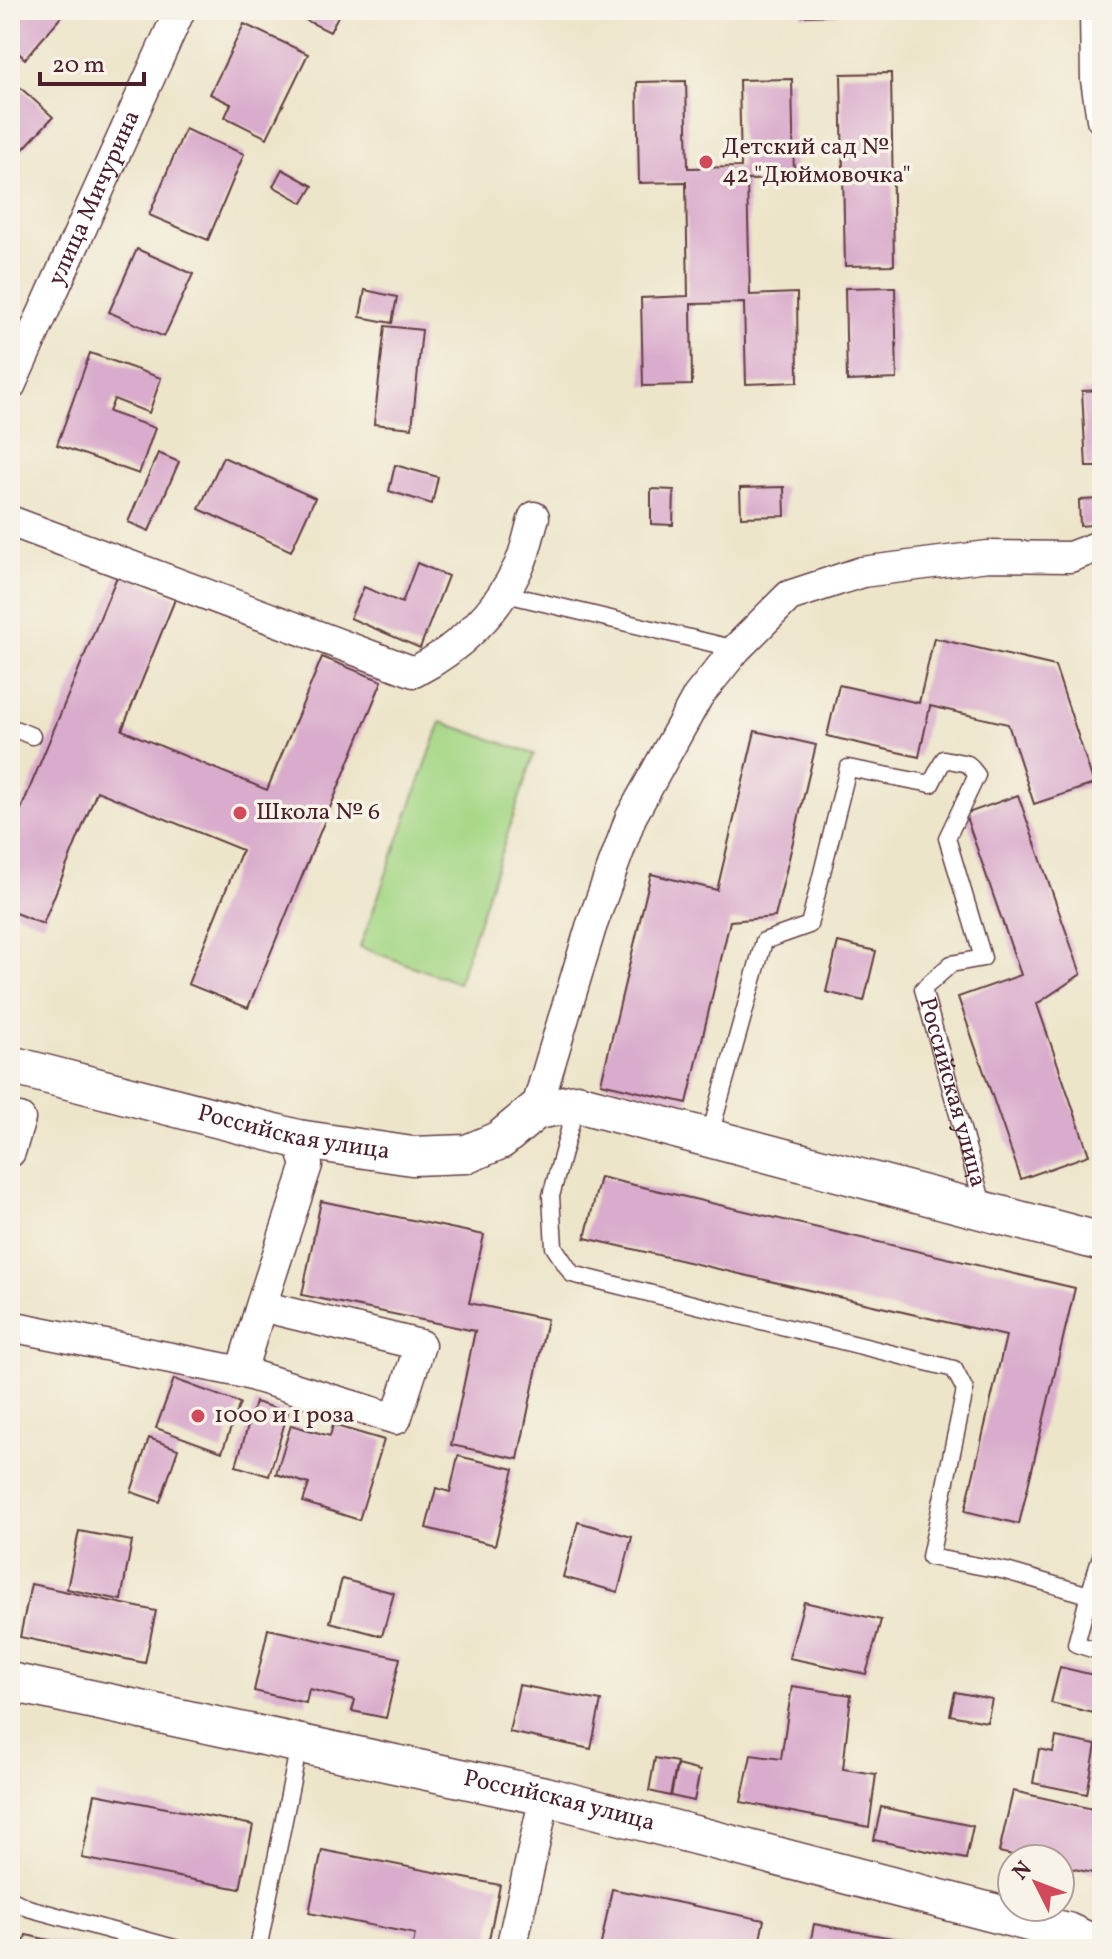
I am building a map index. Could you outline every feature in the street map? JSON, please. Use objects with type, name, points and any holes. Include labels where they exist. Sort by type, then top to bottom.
[{"type":"street","name":"улица Мичурина","points":[[10,386],[180,10]]},
{"type":"street","points":[[1095,10],[1096,80],[1102,119]]},
{"type":"street","points":[[10,521],[414,672],[446,655],[485,617],[520,566],[534,517]]},
{"type":"street","points":[[536,1110],[591,927],[631,817],[698,696],[736,649],[789,596],[862,572],[988,556],[1070,557],[1102,545]]},
{"type":"street","name":"Российская улица","points":[[10,1065],[298,1139],[412,1156],[467,1154],[500,1140],[536,1110],[577,1103],[1102,1242]]},
{"type":"street","points":[[10,1152],[20,1119]]},
{"type":"street","points":[[241,1372],[307,1165],[298,1139]]},
{"type":"street","points":[[10,1326],[241,1372],[396,1419],[420,1345],[261,1306]]},
{"type":"street","name":"Российская улица","points":[[10,1682],[545,1796],[1065,1941],[1102,1948]]},
{"type":"street","points":[[511,1949],[545,1796]]},
{"type":"lane","points":[[502,593],[736,649]]},
{"type":"lane","points":[[10,727],[32,736]]},
{"type":"lane","name":"Российская улица","points":[[709,1140],[764,941],[809,925],[848,768],[931,784],[944,759],[968,764],[977,775],[947,838],[983,958],[951,964],[923,989],[985,1211]]},
{"type":"lane","points":[[577,1103],[551,1196],[554,1247],[572,1274],[954,1369],[965,1390],[930,1557],[1006,1571],[1089,1595]]},
{"type":"lane","points":[[1102,1553],[1076,1644],[1102,1652]]},
{"type":"lane","points":[[243,1949],[258,1949],[299,1745]]},
{"type":"lane","points":[[10,1899],[28,1908],[178,1949]]},
{"type":"green space","points":[[441,722],[534,754],[458,983],[360,947]]},
{"type":"building","points":[[10,10],[67,10],[25,59],[10,45]]},
{"type":"building","points":[[285,10],[341,10],[330,32]]},
{"type":"building","points":[[662,10],[733,10],[733,12],[663,18]]},
{"type":"building","points":[[802,10],[837,10],[837,15],[802,16]]},
{"type":"building","points":[[244,24],[308,54],[267,138],[225,117],[231,104],[210,94]]},
{"type":"building","points":[[891,73],[894,265],[845,266],[841,74]]},
{"type":"building","points":[[792,79],[794,179],[747,180],[750,295],[797,293],[798,382],[746,384],[744,303],[691,304],[692,385],[643,386],[641,298],[688,296],[686,182],[639,183],[637,82],[686,81],[688,168],[741,167],[739,80]]},
{"type":"building","points":[[13,81],[53,117],[14,159],[10,155]]},
{"type":"building","points":[[185,129],[244,154],[208,240],[149,215]]},
{"type":"building","points":[[282,169],[313,186],[303,203],[273,186]]},
{"type":"building","points":[[137,249],[193,274],[164,337],[109,312]]},
{"type":"building","points":[[895,287],[897,379],[847,381],[845,288]]},
{"type":"building","points":[[365,290],[397,297],[392,323],[360,317]]},
{"type":"building","points":[[385,326],[422,330],[412,428],[374,424]]},
{"type":"building","points":[[90,353],[161,378],[149,413],[114,399],[109,412],[155,428],[139,474],[57,445]]},
{"type":"building","points":[[1102,390],[1102,467],[1086,467],[1082,391]]},
{"type":"building","points":[[158,453],[179,462],[149,531],[128,522]]},
{"type":"building","points":[[223,457],[315,498],[291,551],[199,509]]},
{"type":"building","points":[[395,465],[438,477],[432,504],[389,491]]},
{"type":"building","points":[[784,487],[785,516],[741,517],[740,488]]},
{"type":"building","points":[[651,489],[674,490],[673,525],[651,524]]},
{"type":"building","points":[[1102,499],[1102,524],[1080,526],[1079,500]]},
{"type":"building","points":[[417,563],[448,576],[420,648],[350,618],[364,587],[402,603]]},
{"type":"building","name":"Школа № 6","points":[[118,574],[176,597],[122,730],[267,790],[322,657],[382,681],[248,1008],[188,984],[242,850],[97,791],[43,924],[10,911],[10,836]]},
{"type":"building","points":[[934,638],[1055,666],[1094,784],[1034,804],[1008,724],[930,706],[919,757],[827,736],[839,685],[919,703]]},
{"type":"building","points":[[755,731],[816,745],[775,917],[730,921],[687,1103],[601,1083],[651,874],[717,890]]},
{"type":"building","points":[[1018,795],[1081,974],[1037,1004],[1089,1155],[1021,1179],[958,997],[1021,975],[965,814]]},
{"type":"building","points":[[838,942],[876,951],[864,1001],[826,992]]},
{"type":"building","points":[[600,1177],[1075,1288],[1019,1524],[965,1511],[1006,1336],[585,1238]]},
{"type":"building","points":[[321,1201],[484,1235],[469,1303],[547,1319],[518,1459],[451,1445],[475,1331],[302,1295]]},
{"type":"building","points":[[174,1379],[240,1403],[222,1452],[156,1428]]},
{"type":"building","points":[[255,1402],[288,1412],[269,1476],[236,1466]]},
{"type":"building","points":[[291,1425],[330,1436],[333,1425],[384,1440],[359,1520],[303,1502],[309,1484],[276,1474]]},
{"type":"building","points":[[149,1438],[178,1449],[160,1502],[131,1492]]},
{"type":"building","points":[[458,1456],[514,1469],[495,1545],[426,1528],[436,1488],[450,1492]]},
{"type":"building","points":[[578,1522],[632,1537],[618,1592],[563,1577]]},
{"type":"building","points":[[79,1531],[132,1541],[121,1600],[67,1589]]},
{"type":"building","points":[[342,1579],[394,1593],[382,1636],[330,1622]]},
{"type":"building","points":[[31,1584],[156,1611],[145,1663],[20,1637]]},
{"type":"building","points":[[804,1602],[881,1620],[866,1674],[789,1658]]},
{"type":"building","points":[[268,1629],[400,1658],[386,1718],[352,1711],[355,1700],[309,1689],[306,1703],[254,1691]]},
{"type":"building","points":[[1060,1667],[1102,1677],[1102,1715],[1051,1703]]},
{"type":"building","points":[[519,1685],[601,1701],[591,1749],[509,1732]]},
{"type":"building","points":[[792,1686],[851,1695],[843,1769],[876,1774],[869,1827],[741,1802],[751,1755],[781,1759]]},
{"type":"building","points":[[955,1692],[992,1699],[987,1722],[950,1715]]},
{"type":"building","points":[[1056,1737],[1096,1745],[1087,1794],[1033,1783],[1039,1749],[1053,1752]]},
{"type":"building","points":[[655,1758],[677,1762],[670,1796],[649,1791]]},
{"type":"building","points":[[677,1765],[700,1771],[694,1801],[671,1796]]},
{"type":"building","points":[[1013,1791],[1102,1811],[1102,1875],[1076,1869],[1076,1843],[1001,1843]]},
{"type":"building","points":[[95,1794],[253,1825],[240,1889],[82,1858]]},
{"type":"building","points":[[881,1807],[973,1826],[966,1859],[874,1840]]},
{"type":"building","points":[[322,1850],[500,1885],[487,1949],[412,1949],[415,1934],[309,1913]]},
{"type":"building","points":[[612,1889],[764,1920],[758,1949],[600,1949]]},
{"type":"building","points":[[814,1924],[943,1947],[943,1949],[809,1949]]},
{"type":"building","points":[[26,1935],[87,1948],[87,1949],[22,1949]]},
{"type":"place","name":"Детский сад № 42 \"Дюймовочка\"","points":[[706,162]]},
{"type":"place","name":"Школа № 6","points":[[240,813]]},
{"type":"place","name":"1000 и 1 роза","points":[[198,1416]]}]
